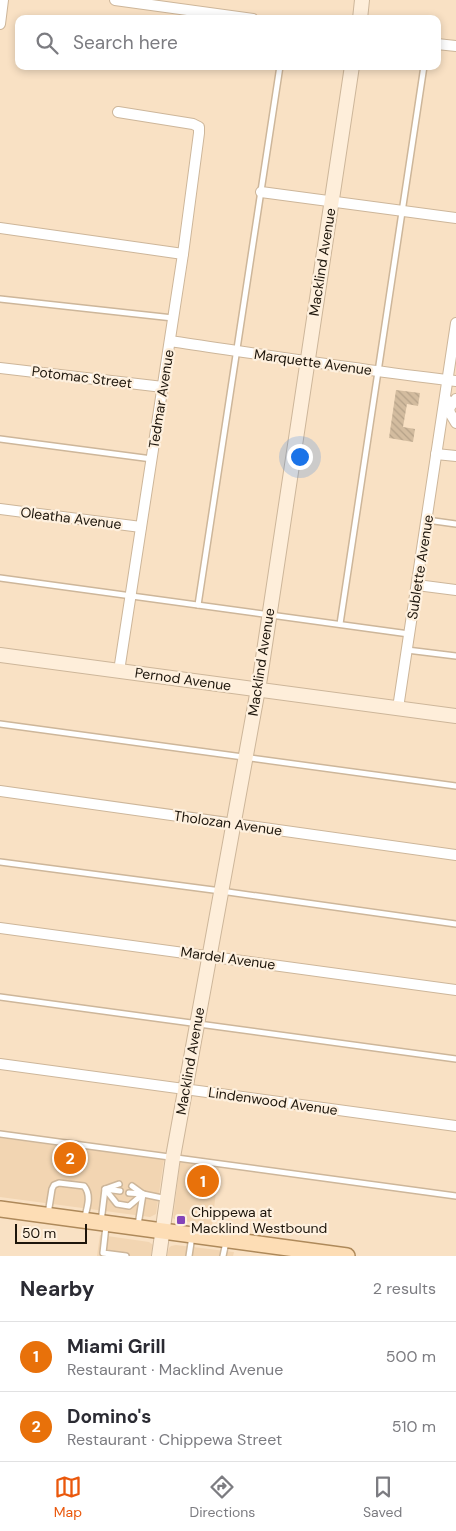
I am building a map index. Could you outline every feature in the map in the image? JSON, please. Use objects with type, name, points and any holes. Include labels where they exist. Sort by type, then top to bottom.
[{"type":"main road","points":[[0,1209],[347,1256]]},
{"type":"street","points":[[0,24],[3,0]]},
{"type":"street","points":[[115,0],[223,15]]},
{"type":"street","points":[[360,15],[362,0]]},
{"type":"street","points":[[441,44],[456,46]]},
{"type":"street","name":"Macklind Avenue","points":[[159,1256],[173,1157],[258,689],[351,70]]},
{"type":"street","name":"Tedmar Avenue","points":[[118,112],[193,124],[199,127],[184,254],[119,671]]},
{"type":"street","points":[[261,192],[456,218]]},
{"type":"street","points":[[0,228],[184,254]]},
{"type":"street","name":"Sublette Avenue","points":[[398,708],[418,585],[440,425],[446,392],[452,380],[456,323]]},
{"type":"street","name":"Marquette Avenue","points":[[170,342],[238,350],[307,362],[452,380]]},
{"type":"street","name":"Potomac Street","points":[[0,368],[163,387]]},
{"type":"street","points":[[446,392],[449,408],[456,423]]},
{"type":"street","name":"Sublette Avenue","points":[[440,425],[456,399]]},
{"type":"street","points":[[436,454],[456,456]]},
{"type":"street","name":"Oleatha Avenue","points":[[0,509],[142,527]]},
{"type":"street","points":[[418,585],[456,590]]},
{"type":"street","name":"Pernod Avenue","points":[[0,655],[456,716]]},
{"type":"street","name":"Tholozan Avenue","points":[[0,791],[456,854]]},
{"type":"street","name":"Mardel Avenue","points":[[0,928],[456,990]]},
{"type":"street","name":"Lindenwood Avenue","points":[[0,1064],[456,1126]]},
{"type":"lane","points":[[198,605],[279,70]]},
{"type":"lane","points":[[340,624],[423,70]]},
{"type":"lane","points":[[0,299],[174,318]]},
{"type":"lane","points":[[0,439],[152,459]]},
{"type":"lane","points":[[427,520],[456,524]]},
{"type":"lane","points":[[0,578],[409,634]]},
{"type":"lane","points":[[407,650],[456,656]]},
{"type":"lane","points":[[0,724],[456,786]]},
{"type":"lane","points":[[0,862],[456,924]]},
{"type":"lane","points":[[0,997],[456,1059]]},
{"type":"lane","points":[[0,1134],[456,1196]]},
{"type":"lane","points":[[48,1216],[52,1189],[54,1185],[59,1183],[84,1186],[87,1190],[89,1195],[84,1220]]},
{"type":"lane","points":[[106,1189],[119,1184]]},
{"type":"lane","points":[[132,1186],[143,1194]]},
{"type":"lane","points":[[106,1189],[117,1204],[129,1206],[143,1194]]},
{"type":"lane","points":[[106,1189],[120,1192]]},
{"type":"lane","points":[[106,1189],[103,1253],[126,1256]]},
{"type":"lane","points":[[129,1193],[167,1199]]},
{"type":"lane","points":[[138,1228],[143,1194]]},
{"type":"lane","points":[[189,1256],[192,1235]]},
{"type":"lane","points":[[223,1256],[226,1240]]},
{"type":"shaded area","points":[[0,1138],[164,1159],[156,1214],[150,1217],[0,1197]]},
{"type":"shaded area","points":[[180,1162],[219,1167],[212,1225],[173,1218]]},
{"type":"shaded area","points":[[100,1235],[149,1242],[153,1245],[151,1256],[97,1256]]},
{"type":"shaded area","points":[[176,1245],[234,1252],[233,1256],[167,1256],[169,1248]]},
{"type":"building","points":[[396,390],[420,393],[418,406],[407,404],[403,427],[415,429],[413,442],[389,438]]},
{"type":"building","points":[[199,1167],[209,1168],[208,1174],[217,1175],[216,1190],[190,1187],[192,1172],[198,1172]]},
{"type":"place","name":"Domino's","points":[[70,1158]]},
{"type":"place","name":"Miami Grill","points":[[203,1181]]},
{"type":"place","name":"Chippewa at Macklind Westbound","points":[[181,1220]]}]
